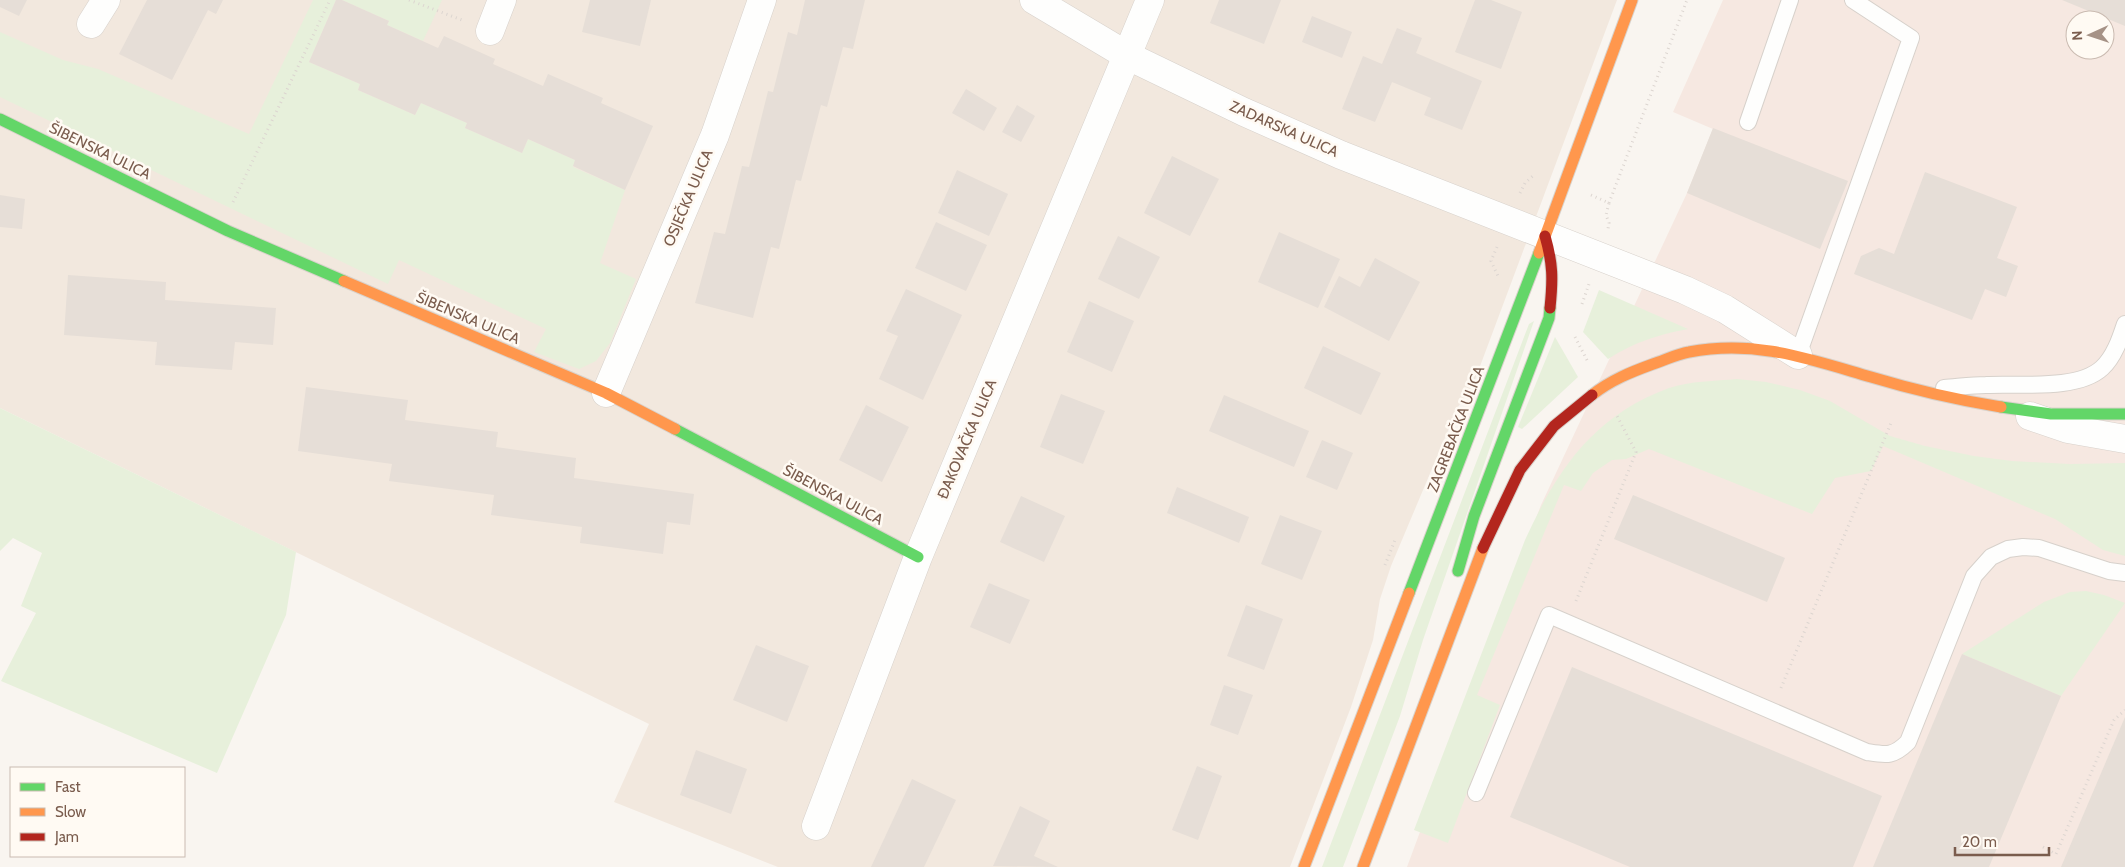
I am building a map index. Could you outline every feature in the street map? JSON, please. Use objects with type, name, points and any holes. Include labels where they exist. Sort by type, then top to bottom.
[{"type":"main road","name":"ZAGREBAČKA ULICA","points":[[1304,867],[1519,307],[1632,0]]},
{"type":"main road","name":"ŠIBENSKA ULICA","points":[[0,119],[221,228],[606,393],[918,557]]},
{"type":"main road","points":[[1454,581],[1474,516],[1549,318],[1553,276],[1551,257],[1545,236]]},
{"type":"main road","points":[[1363,867],[1484,548],[1520,470],[1554,426],[1602,387],[1625,374],[1688,352],[1723,348],[1754,348],[1798,354],[1919,390],[2012,410],[2051,414],[2125,414]]},
{"type":"main road","points":[[1440,663],[1447,610]]},
{"type":"street","points":[[91,24],[106,0]]},
{"type":"street","points":[[490,30],[502,0]]},
{"type":"street","name":"OSJEČKA ULICA","points":[[606,393],[715,134],[762,0]]},
{"type":"street","name":"ZADARSKA ULICA","points":[[1034,0],[1128,56],[1244,112],[1341,155],[1685,290],[1725,309],[1798,354]]},
{"type":"street","name":"ĐAKOVAČKA ULICA","points":[[816,826],[918,557],[1150,0]]},
{"type":"street","points":[[2012,410],[2068,429],[2125,438]]},
{"type":"lane","points":[[1748,122],[1790,0]]},
{"type":"lane","points":[[1798,354],[1911,38],[1853,0]]},
{"type":"lane","points":[[1919,390],[1985,384],[2063,382],[2082,379],[2102,368],[2119,343],[2125,324]]},
{"type":"lane","points":[[1476,793],[1549,615],[1867,752],[1887,755],[1899,751],[1908,742],[1974,576],[1991,557],[2008,549],[2039,548],[2109,571],[2125,573]]},
{"type":"path","points":[[221,228],[330,0]]},
{"type":"path","points":[[409,0],[490,30]]},
{"type":"path","points":[[1609,203],[1687,0]]},
{"type":"path","points":[[1567,623],[1636,452],[1613,407]]},
{"type":"path","points":[[1779,692],[1891,423]]},
{"type":"path","points":[[2043,847],[2056,854],[2114,720],[2125,710]]},
{"type":"shaded area","points":[[0,0],[1617,0],[1473,385],[1458,407],[1391,566],[1380,599],[1373,640],[1351,707],[1290,867],[778,867],[614,802],[649,724],[0,408]]},
{"type":"shaded area","points":[[1723,0],[2125,0],[2125,867],[1407,867],[1541,505],[1687,193],[1713,129],[1673,112]]},
{"type":"green space","points":[[313,0],[336,0],[309,62],[360,84],[358,90],[415,115],[421,103],[467,123],[465,128],[522,153],[528,139],[575,160],[573,167],[625,190],[600,263],[636,279],[610,343],[596,361],[579,369],[534,352],[546,329],[399,260],[388,284],[0,97],[0,32],[63,60],[98,69],[249,134]]},
{"type":"green space","points":[[342,0],[442,0],[423,41],[387,25],[389,21]]},
{"type":"green space","points":[[1599,290],[1688,329],[1646,340],[1608,359],[1583,332]]},
{"type":"green space","points":[[1534,321],[1423,640],[1400,716],[1343,867],[1322,867],[1529,324]]},
{"type":"green space","points":[[1555,337],[1578,377],[1522,429],[1518,427]]},
{"type":"green space","points":[[1737,379],[1766,382],[1800,390],[1830,401],[1890,436],[1925,446],[1974,456],[2012,461],[2070,464],[2125,463],[2125,556],[2103,550],[2055,519],[1883,446],[1871,471],[1835,478],[1812,514],[1649,449],[1626,459],[1612,460],[1593,473],[1581,491],[1564,485],[1477,695],[1500,705],[1448,843],[1414,830],[1525,540],[1550,491],[1580,448],[1598,430],[1619,414],[1642,400],[1669,388],[1685,384]]},
{"type":"green space","points":[[0,408],[296,552],[286,615],[217,773],[1,681],[36,613],[21,606],[42,553],[13,538],[0,551]]},
{"type":"green space","points":[[2086,591],[2125,603],[2061,696],[1962,654],[2044,602],[2070,592]]},
{"type":"building","points":[[0,0],[27,0],[19,16],[0,7]]},
{"type":"building","points":[[147,0],[223,0],[216,14],[208,10],[172,80],[119,54]]},
{"type":"building","points":[[336,0],[342,0],[389,21],[387,25],[438,48],[444,36],[495,59],[493,64],[543,86],[548,74],[603,98],[601,103],[653,126],[625,190],[573,166],[575,160],[528,139],[522,153],[465,128],[467,123],[421,103],[415,115],[358,90],[360,84],[309,62]]},
{"type":"building","points":[[590,0],[651,0],[640,46],[582,32]]},
{"type":"building","points":[[805,0],[865,0],[853,49],[843,47],[827,107],[821,105],[801,181],[796,180],[779,249],[771,247],[753,318],[695,303],[714,232],[725,234],[742,166],[749,167],[768,91],[773,92],[788,32],[797,35]]},
{"type":"building","points":[[1219,0],[1281,0],[1264,44],[1210,23]]},
{"type":"building","points":[[1475,0],[1491,0],[1522,12],[1501,69],[1455,52]]},
{"type":"building","points":[[2062,0],[2125,0],[2125,26],[2115,22],[2115,10],[2086,10]]},
{"type":"building","points":[[1312,16],[1352,32],[1342,58],[1302,42]]},
{"type":"building","points":[[1397,28],[1422,38],[1416,53],[1482,81],[1462,130],[1424,115],[1431,98],[1392,82],[1375,122],[1342,109],[1363,56],[1382,64]]},
{"type":"building","points":[[966,89],[997,108],[984,131],[952,113]]},
{"type":"building","points":[[1017,105],[1035,116],[1021,142],[1002,132]]},
{"type":"building","points":[[1713,128],[1848,181],[1820,249],[1687,193]]},
{"type":"building","points":[[1172,156],[1219,179],[1190,236],[1144,213]]},
{"type":"building","points":[[957,170],[1008,194],[989,236],[938,213]]},
{"type":"building","points":[[1925,172],[2017,207],[1997,258],[2018,266],[2006,297],[1985,289],[1972,320],[1854,274],[1861,256],[1879,248],[1894,254]]},
{"type":"building","points":[[0,195],[25,199],[22,229],[0,227]]},
{"type":"building","points":[[936,222],[987,245],[966,291],[915,268]]},
{"type":"building","points":[[1279,232],[1340,259],[1318,308],[1258,282]]},
{"type":"building","points":[[1118,236],[1160,257],[1139,299],[1098,279]]},
{"type":"building","points":[[1375,258],[1420,282],[1389,341],[1324,307],[1339,276],[1360,287]]},
{"type":"building","points":[[68,275],[166,282],[165,300],[276,308],[273,345],[235,342],[232,370],[155,365],[157,342],[64,335]]},
{"type":"building","points":[[906,289],[962,315],[923,400],[879,379],[898,336],[886,331]]},
{"type":"building","points":[[1089,301],[1134,321],[1112,372],[1067,352]]},
{"type":"building","points":[[1323,346],[1381,373],[1361,415],[1304,388]]},
{"type":"building","points":[[306,387],[408,400],[405,420],[498,432],[496,447],[576,458],[574,478],[694,494],[690,525],[667,522],[663,554],[580,543],[582,527],[491,515],[494,495],[389,481],[392,464],[298,451]]},
{"type":"building","points":[[1061,394],[1105,411],[1083,464],[1040,447]]},
{"type":"building","points":[[1224,395],[1309,431],[1294,467],[1209,431]]},
{"type":"building","points":[[866,405],[909,427],[882,482],[839,460]]},
{"type":"building","points":[[1322,440],[1353,453],[1337,490],[1306,477]]},
{"type":"building","points":[[1177,487],[1249,517],[1239,543],[1167,513]]},
{"type":"building","points":[[1633,495],[1785,558],[1767,602],[1614,539]]},
{"type":"building","points":[[1021,496],[1065,516],[1044,562],[1000,542]]},
{"type":"building","points":[[1280,515],[1322,531],[1302,580],[1261,564]]},
{"type":"building","points":[[989,583],[1030,600],[1010,644],[970,627]]},
{"type":"building","points":[[1246,605],[1283,619],[1264,670],[1227,656]]},
{"type":"building","points":[[756,645],[809,666],[787,722],[733,700]]},
{"type":"building","points":[[1962,654],[2061,696],[1989,867],[1873,867]]},
{"type":"building","points":[[1572,667],[1882,796],[1853,867],[1630,867],[1510,817]]},
{"type":"building","points":[[1224,685],[1253,695],[1238,735],[1210,725]]},
{"type":"building","points":[[2125,717],[2125,867],[2061,867]]},
{"type":"building","points":[[696,750],[747,769],[731,814],[680,795]]},
{"type":"building","points":[[1197,766],[1222,776],[1198,840],[1172,830]]},
{"type":"building","points":[[912,779],[956,800],[924,867],[871,867]]},
{"type":"building","points":[[1020,806],[1050,821],[1034,856],[1058,867],[993,866]]},
{"type":"traffic: fast","points":[[0,119],[228,231],[344,281]]},
{"type":"traffic: fast","points":[[1409,593],[1539,253]]},
{"type":"traffic: fast","points":[[1458,571],[1474,516],[1549,318],[1550,308]]},
{"type":"traffic: fast","points":[[2001,407],[2051,414],[2125,414]]},
{"type":"traffic: fast","points":[[675,429],[918,557]]},
{"type":"traffic: slow","points":[[1539,253],[1632,0]]},
{"type":"traffic: slow","points":[[344,281],[606,393],[675,429]]},
{"type":"traffic: slow","points":[[1592,395],[1621,377],[1676,356],[1689,352],[1737,348],[1759,349],[1804,358],[1887,382],[1952,398],[2001,407]]},
{"type":"traffic: slow","points":[[1363,867],[1483,548]]},
{"type":"traffic: slow","points":[[1304,867],[1409,593]]},
{"type":"traffic: jam","points":[[1545,236],[1552,272],[1550,308]]},
{"type":"traffic: jam","points":[[1483,548],[1520,470],[1554,426],[1592,395]]}]
